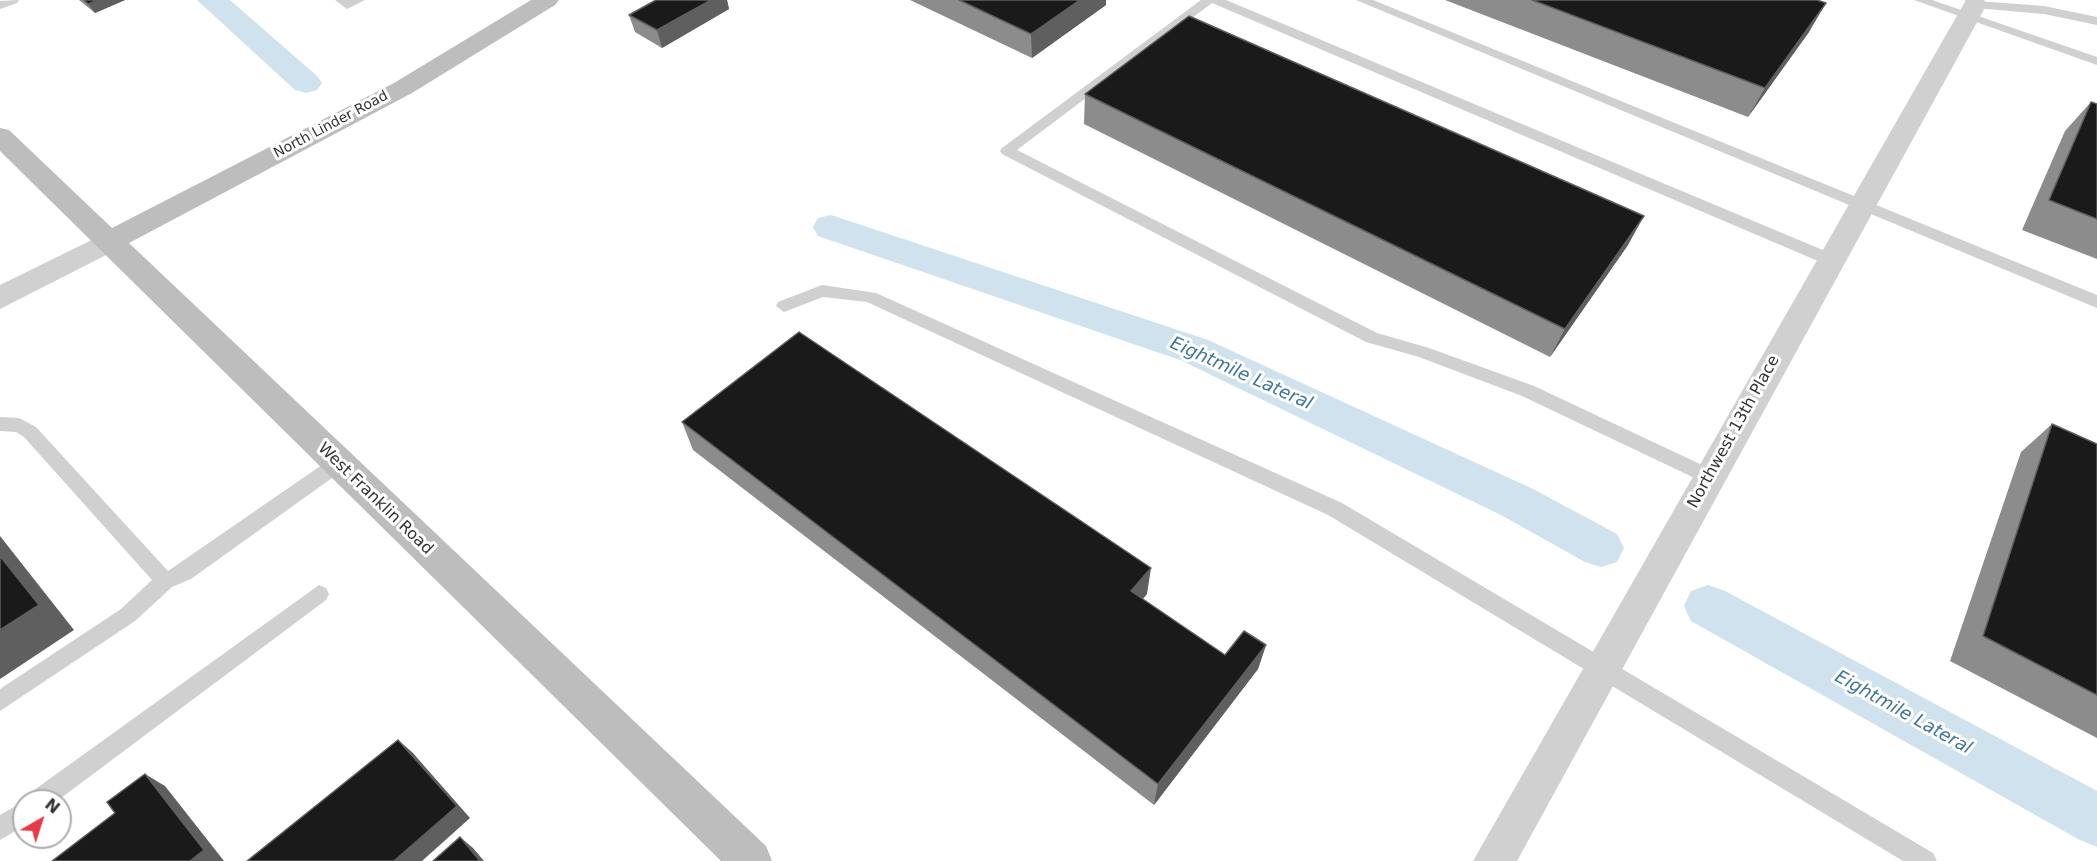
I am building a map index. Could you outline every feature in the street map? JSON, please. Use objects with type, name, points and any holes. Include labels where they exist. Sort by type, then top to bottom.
[{"type":"main road","name":"North Linder Road","points":[[110,241],[403,88],[547,0]]},
{"type":"main road","name":"West Franklin Road","points":[[0,136],[751,861]]},
{"type":"street","name":"Northwest 13th Place","points":[[1494,861],[1972,5]]},
{"type":"street","points":[[0,298],[110,241]]},
{"type":"lane","points":[[0,5],[13,0]]},
{"type":"lane","points":[[340,0],[347,5],[358,0]]},
{"type":"lane","points":[[1209,0],[1007,151],[1372,339],[1423,352],[1528,391],[1710,477]]},
{"type":"lane","points":[[1215,0],[1831,260]]},
{"type":"lane","points":[[1362,0],[2097,302]]},
{"type":"lane","points":[[1920,0],[2061,14],[2097,21]]},
{"type":"lane","points":[[2061,14],[2068,0]]},
{"type":"lane","points":[[1972,5],[2097,61]]},
{"type":"lane","points":[[783,306],[822,291],[870,297],[1335,509],[1925,861]]},
{"type":"lane","points":[[0,424],[19,425],[30,432],[165,581]]},
{"type":"lane","points":[[0,701],[128,615],[165,581],[184,573],[339,463]]},
{"type":"lane","points":[[54,789],[319,594]]},
{"type":"building","points":[[84,0],[98,0],[88,4]]},
{"type":"building","points":[[656,0],[711,0],[657,30],[629,15]]},
{"type":"building","points":[[959,0],[1080,0],[1031,34]]},
{"type":"building","points":[[1532,0],[1817,0],[1826,3],[1765,88]]},
{"type":"building","points":[[1189,16],[1644,216],[1565,329],[1085,94]]},
{"type":"building","points":[[2091,102],[2097,104],[2097,219],[2049,200]]},
{"type":"building","points":[[799,332],[1151,568],[1131,591],[1225,655],[1244,631],[1266,645],[1158,784],[682,422]]},
{"type":"building","points":[[2052,424],[2097,444],[2097,695],[1983,636]]},
{"type":"building","points":[[0,556],[39,605],[0,630]]},
{"type":"building","points":[[398,740],[457,806],[394,861],[247,861]]},
{"type":"building","points":[[145,774],[204,850],[190,861],[52,861],[68,849],[72,849],[72,846],[115,813],[107,802]]},
{"type":"building","points":[[460,837],[480,861],[433,861]]},
{"type":"waterway","name":"Eightmile Lateral","points":[[212,0],[306,83]]},
{"type":"waterway","name":"Eightmile Lateral","points":[[831,227],[1194,350],[1517,502],[1601,548]]},
{"type":"waterway","name":"Eightmile Lateral","points":[[1708,606],[2097,820]]}]
